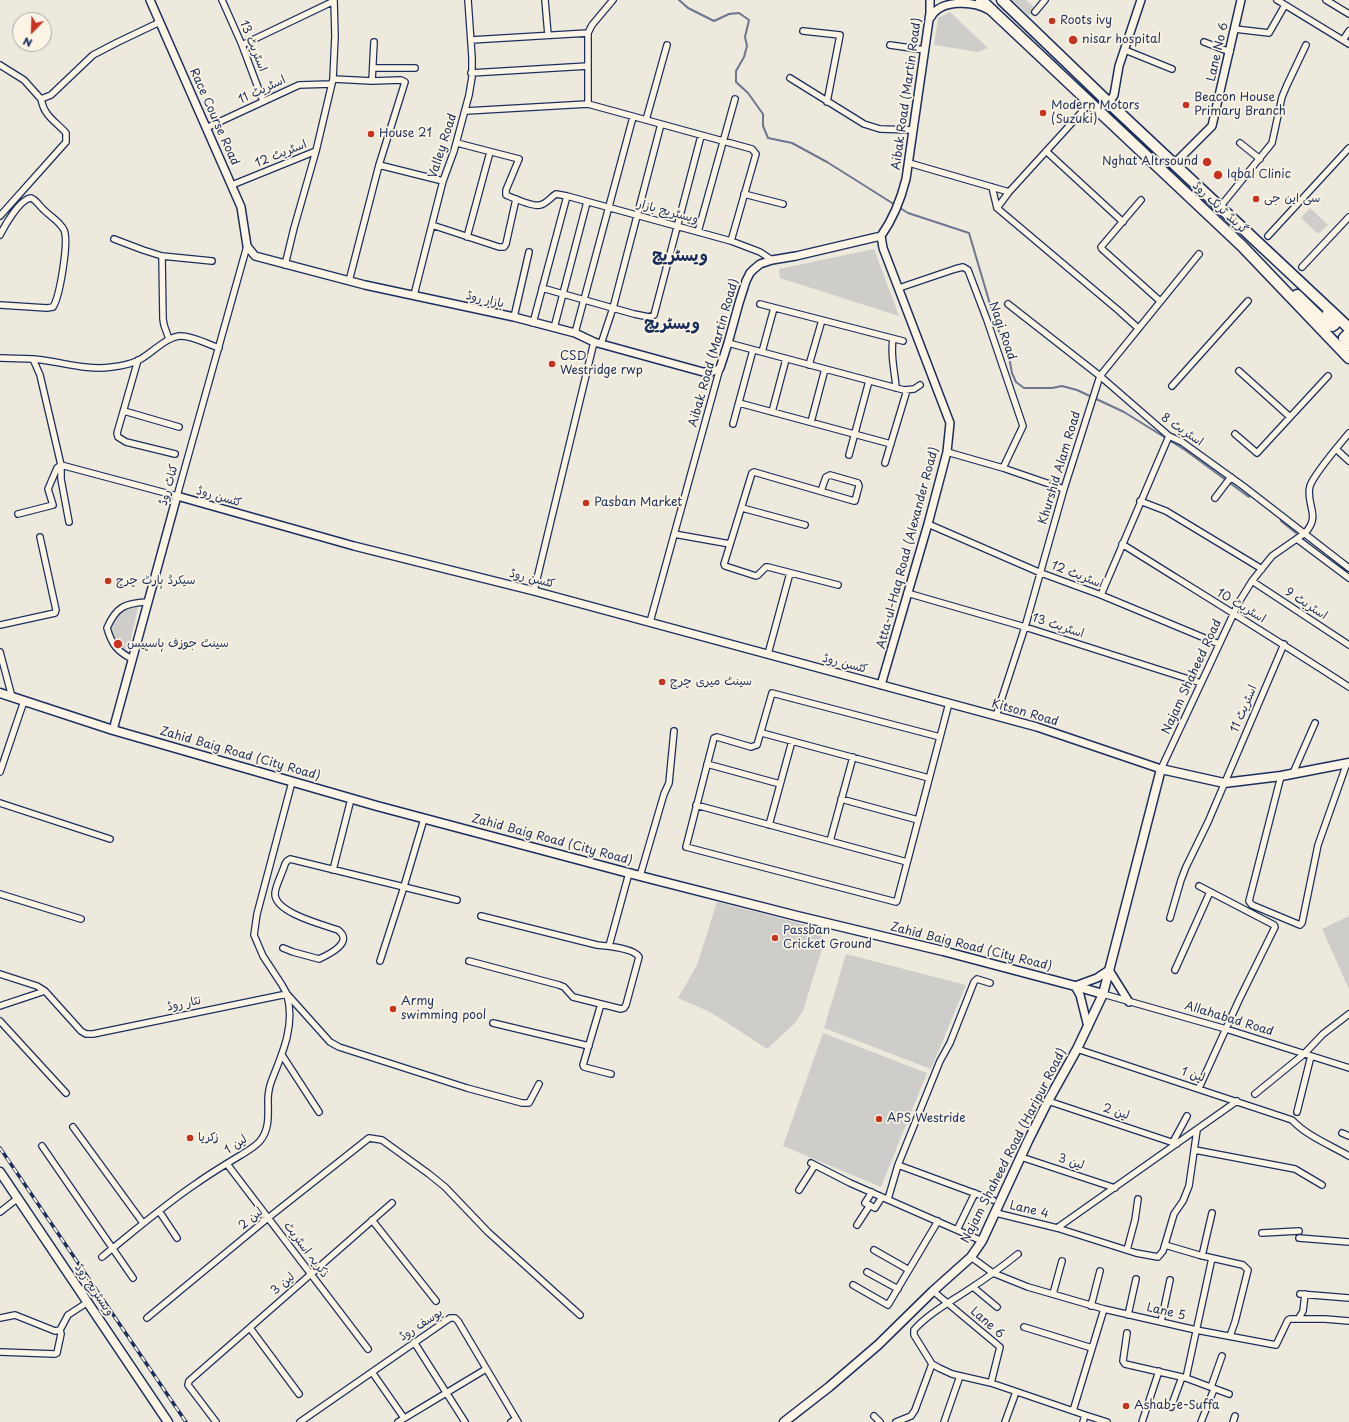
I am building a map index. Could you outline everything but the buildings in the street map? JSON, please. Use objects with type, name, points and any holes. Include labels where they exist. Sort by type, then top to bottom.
[{"type":"highway","name":"گرینڈ ٹرنک روڈ","points":[[981,0],[1242,246],[1349,358]]},
{"type":"highway","name":"گرینڈ ٹرنک روڈ","points":[[1002,0],[1109,104],[1349,328]]},
{"type":"highway","points":[[1242,246],[1282,280],[1328,325],[1334,325],[1334,320],[1280,262]]},
{"type":"highway","points":[[1349,335],[1344,338],[1349,345]]},
{"type":"main road","name":"Zahid Baig Road (City Road)","points":[[0,693],[113,730],[424,819],[797,916],[943,951],[1103,994]]},
{"type":"main road","points":[[1161,769],[1224,783],[1281,776],[1348,763]]},
{"type":"main road","name":"Najam Shaheed Road (Haripur Road)","points":[[784,1422],[829,1387],[878,1344],[971,1257],[982,1241],[1048,1101],[1077,1049],[1103,994],[1161,769]]},
{"type":"main road","name":"ویسٹریج روڈ","points":[[0,1172],[168,1422]]},
{"type":"street","name":"Race Course Road","points":[[150,0],[241,207],[247,246]]},
{"type":"street","name":"اسٹریٹ 13","points":[[222,0],[242,45],[263,101]]},
{"type":"street","name":"Valley Road","points":[[414,295],[443,181],[466,111],[471,73],[471,40],[468,0]]},
{"type":"street","points":[[545,0],[548,35]]},
{"type":"street","points":[[588,104],[588,33],[592,25],[613,0]]},
{"type":"street","name":"Aibak Road (Martin Road)","points":[[650,622],[720,368],[739,303],[750,273],[760,264],[772,260],[796,256],[881,236],[888,227],[900,200],[909,163],[929,22],[930,0]]},
{"type":"street","points":[[1035,12],[1045,0]]},
{"type":"street","points":[[1109,104],[1114,95],[1119,66],[1141,0]]},
{"type":"street","name":"Lane No 6","points":[[1174,164],[1212,126],[1241,0]]},
{"type":"street","points":[[1277,0],[1349,44]]},
{"type":"street","points":[[1326,0],[1349,14]]},
{"type":"street","points":[[242,45],[334,1],[335,36],[332,82],[316,151],[285,265]]},
{"type":"street","points":[[929,22],[936,8],[956,1],[970,3],[986,8],[995,14]]},
{"type":"street","points":[[1235,29],[1268,34],[1285,5]]},
{"type":"street","points":[[41,99],[50,95],[93,55],[160,22]]},
{"type":"street","points":[[804,31],[840,35],[828,102]]},
{"type":"street","points":[[1343,40],[1349,31]]},
{"type":"street","points":[[471,40],[588,33]]},
{"type":"street","points":[[372,81],[374,42]]},
{"type":"street","points":[[1204,42],[1230,52]]},
{"type":"street","points":[[646,120],[667,45]]},
{"type":"street","points":[[890,45],[925,50]]},
{"type":"street","points":[[1220,207],[1272,143],[1286,85],[1306,45]]},
{"type":"street","points":[[1125,50],[1172,69]]},
{"type":"street","points":[[0,65],[24,80],[41,99],[45,112],[50,118],[59,124],[66,133],[66,142],[0,216]]},
{"type":"street","points":[[471,73],[588,66]]},
{"type":"street","points":[[373,68],[415,68]]},
{"type":"street","points":[[790,78],[864,124],[880,129],[913,130]]},
{"type":"street","name":"اسٹریٹ 11","points":[[206,128],[299,85],[332,82],[401,80],[405,82],[379,165]]},
{"type":"street","points":[[698,232],[724,141],[734,99]]},
{"type":"street","points":[[997,208],[1009,192],[1090,103]]},
{"type":"street","points":[[466,111],[588,104],[752,149],[756,154],[731,241]]},
{"type":"street","points":[[575,333],[633,116]]},
{"type":"street","points":[[534,591],[597,343],[613,308],[661,124]]},
{"type":"street","points":[[542,288],[649,317],[654,315],[701,136]]},
{"type":"street","points":[[432,225],[500,247],[504,247],[506,244],[516,199],[506,195],[506,190],[519,159],[456,143]]},
{"type":"street","points":[[1240,143],[1260,159]]},
{"type":"street","points":[[1268,236],[1349,148]]},
{"type":"street","name":"اسٹریٹ 12","points":[[232,185],[316,151]]},
{"type":"street","points":[[1046,151],[1122,222]]},
{"type":"street","points":[[467,237],[490,152]]},
{"type":"street","points":[[909,163],[1009,192]]},
{"type":"street","points":[[349,281],[379,165],[443,181]]},
{"type":"street","points":[[992,187],[997,208],[1138,328]]},
{"type":"street","name":"ویسٹریج بازار","points":[[516,199],[538,206],[556,194],[567,196],[731,241],[760,252],[772,260]]},
{"type":"street","points":[[744,194],[783,204]]},
{"type":"street","points":[[533,323],[567,196]]},
{"type":"street","points":[[0,235],[6,223],[23,201],[31,198],[36,201],[41,208],[64,229],[66,234],[65,254],[60,284],[53,307],[47,308],[0,305]]},
{"type":"street","points":[[1141,200],[1101,247],[1102,250],[1160,301]]},
{"type":"street","points":[[554,328],[587,202]]},
{"type":"street","points":[[1302,267],[1349,217]]},
{"type":"street","name":"Atta-ul-Haq Road (Alexander Road)","points":[[881,236],[884,248],[950,423],[947,452],[928,524],[881,685]]},
{"type":"street","points":[[114,239],[162,256],[212,261]]},
{"type":"street","name":"بازار روڈ","points":[[247,246],[255,256],[285,265],[575,333],[597,343],[702,372],[714,372],[720,368]]},
{"type":"street","name":"کناٹ روڈ","points":[[113,730],[147,602],[247,246]]},
{"type":"street","points":[[514,318],[529,252]]},
{"type":"street","name":"Khurshid Alam Road","points":[[996,716],[1025,627],[1064,489],[1100,376],[1198,254]]},
{"type":"street","points":[[162,256],[163,318],[169,340]]},
{"type":"street","name":"Nagi Road","points":[[899,288],[955,269],[963,267],[968,270],[988,320],[1022,426],[1003,468]]},
{"type":"street","points":[[1172,386],[1248,301]]},
{"type":"street","points":[[760,304],[903,341]]},
{"type":"street","name":"اسٹریٹ 8","points":[[1008,304],[1100,376],[1168,439],[1182,442],[1305,533],[1349,568]]},
{"type":"street","points":[[762,352],[774,308]]},
{"type":"street","points":[[809,365],[822,320]]},
{"type":"street","points":[[0,358],[50,360],[79,367],[95,368],[111,367],[138,360],[169,340],[181,336],[196,339],[219,348]]},
{"type":"street","points":[[893,339],[891,353],[892,365],[896,376],[896,388]]},
{"type":"street","points":[[728,343],[896,388],[907,390],[914,389],[920,385]]},
{"type":"street","points":[[733,424],[753,350]]},
{"type":"street","points":[[33,359],[40,375],[61,465],[60,479],[69,522]]},
{"type":"street","points":[[772,412],[786,359]]},
{"type":"street","points":[[138,360],[117,433],[120,439],[175,454]]},
{"type":"street","points":[[810,422],[825,369]]},
{"type":"street","points":[[1239,370],[1290,417]]},
{"type":"street","points":[[1235,434],[1257,453],[1328,376]]},
{"type":"street","points":[[849,455],[869,381]]},
{"type":"street","points":[[885,463],[907,390]]},
{"type":"street","points":[[739,403],[891,444]]},
{"type":"street","points":[[124,411],[179,428]]},
{"type":"street","points":[[1305,533],[1309,529],[1313,519],[1310,498],[1311,484],[1349,433]]},
{"type":"street","points":[[1101,595],[1140,501],[1168,439]]},
{"type":"street","points":[[1336,449],[1349,461]]},
{"type":"street","points":[[947,452],[1003,468],[1064,489]]},
{"type":"street","points":[[61,465],[177,496]]},
{"type":"street","points":[[18,514],[27,510],[53,505],[48,489],[57,468],[61,465]]},
{"type":"street","points":[[821,491],[826,477],[830,475],[858,483],[859,486],[854,501],[754,472],[752,473],[724,564],[725,566],[756,576],[758,576],[766,567],[838,585]]},
{"type":"street","points":[[1215,498],[1230,478]]},
{"type":"street","name":"کٹسن روڈ","points":[[177,496],[354,546],[534,591],[881,685]]},
{"type":"street","points":[[1140,501],[1166,511],[1262,569]]},
{"type":"street","points":[[742,508],[805,525]]},
{"type":"street","name":"اسٹریٹ 12","points":[[928,524],[1041,573],[1101,595],[1219,644]]},
{"type":"street","name":"Najam Shaheed Road","points":[[1161,769],[1239,602],[1252,581],[1272,556],[1305,533]]},
{"type":"street","points":[[674,534],[730,544]]},
{"type":"street","points":[[0,625],[55,613],[56,610],[40,537]]},
{"type":"street","points":[[1294,540],[1349,578]]},
{"type":"street","name":"اسٹریٹ 10","points":[[1122,544],[1233,614],[1284,644],[1349,687]]},
{"type":"street","points":[[768,654],[790,573]]},
{"type":"street","name":"اسٹریٹ 9","points":[[1252,581],[1349,645]]},
{"type":"street","name":"اسٹریٹ 13","points":[[907,593],[1025,627],[1201,683]]},
{"type":"street","points":[[132,659],[118,651],[107,628],[116,612],[128,604],[147,602]]},
{"type":"street","name":"اسٹریٹ 11","points":[[1170,918],[1186,867],[1208,822],[1284,644]]},
{"type":"street","points":[[0,652],[12,696]]},
{"type":"street","name":"Kitson Road","points":[[881,685],[1037,726],[1161,769]]},
{"type":"street","points":[[940,737],[774,693],[771,694],[762,733],[757,745],[751,747],[715,737],[686,847],[894,903],[897,901],[949,703]]},
{"type":"street","points":[[0,772],[24,701]]},
{"type":"street","points":[[1293,773],[1315,723]]},
{"type":"street","points":[[640,876],[664,794],[669,784],[674,731]]},
{"type":"street","points":[[762,733],[929,778]]},
{"type":"street","points":[[769,825],[792,741]]},
{"type":"street","points":[[830,842],[853,758]]},
{"type":"street","points":[[1281,776],[1249,901],[1252,905],[1300,926],[1302,923],[1318,845],[1348,763]]},
{"type":"street","points":[[707,764],[780,784]]},
{"type":"street","points":[[292,782],[257,914],[254,935],[263,956],[287,994],[330,1042],[339,1047],[467,1088],[522,1103],[529,1103],[539,1084]]},
{"type":"street","points":[[333,870],[352,799]]},
{"type":"street","points":[[842,799],[918,820]]},
{"type":"street","points":[[0,803],[110,839]]},
{"type":"street","points":[[696,805],[907,862]]},
{"type":"street","points":[[380,961],[424,819]]},
{"type":"street","points":[[283,948],[319,959],[343,943],[344,935],[338,930],[288,912],[276,899],[275,894],[285,864],[290,859],[457,900]]},
{"type":"street","points":[[609,946],[629,873]]},
{"type":"street","points":[[1199,886],[1274,925],[1275,927],[1199,1088]]},
{"type":"street","points":[[1175,970],[1210,892]]},
{"type":"street","points":[[0,894],[81,919]]},
{"type":"street","points":[[469,961],[559,985],[564,987],[572,997],[615,1008],[624,1008],[639,957],[633,952],[609,946],[597,945],[480,916]]},
{"type":"street","points":[[1088,1027],[1080,995],[1075,986],[1097,978],[1109,970],[1129,1002]]},
{"type":"street","points":[[0,974],[37,986],[45,991]]},
{"type":"street","points":[[888,1199],[898,1165],[940,1061],[950,1043],[974,982],[977,979],[990,983]]},
{"type":"street","points":[[0,1006],[45,991]]},
{"type":"street","name":"نثار روڈ","points":[[45,991],[81,1031],[86,1034],[93,1034],[287,994]]},
{"type":"street","name":"لین 1","points":[[102,1257],[143,1223],[197,1182],[227,1164],[260,1141],[265,1132],[268,1121],[268,1101],[271,1084],[282,1055],[290,1018],[290,1006],[287,994]]},
{"type":"street","name":"Allahabad Road","points":[[1103,994],[1226,1029],[1349,1068]]},
{"type":"street","points":[[601,1004],[583,1062],[584,1067],[611,1074]]},
{"type":"street","points":[[1255,1094],[1304,1054],[1322,1034],[1349,1014]]},
{"type":"street","points":[[0,1021],[66,1093]]},
{"type":"street","points":[[493,1023],[589,1046]]},
{"type":"street","name":"لین 1","points":[[1077,1049],[1237,1100],[1292,1120],[1299,1127],[1349,1156]]},
{"type":"street","points":[[282,1055],[319,1112]]},
{"type":"street","points":[[1297,1112],[1311,1056]]},
{"type":"street","points":[[1057,1228],[1115,1188],[1175,1143],[1197,1130],[1237,1100]]},
{"type":"street","name":"لین 2","points":[[1048,1101],[1175,1143]]},
{"type":"street","points":[[1175,1143],[1187,1116]]},
{"type":"street","points":[[73,1127],[143,1223]]},
{"type":"street","points":[[1197,1130],[1189,1186],[1174,1214],[1165,1245],[1202,1256],[1243,1265],[1248,1270],[1230,1336]]},
{"type":"street","points":[[1342,1133],[1349,1136]]},
{"type":"street","name":"لین 2","points":[[147,1318],[268,1218],[369,1138],[382,1140],[445,1187],[488,1232],[580,1315]]},
{"type":"street","points":[[42,1146],[132,1278]]},
{"type":"street","points":[[1195,1150],[1295,1169],[1322,1185]]},
{"type":"street","name":"لین 3","points":[[1021,1157],[1115,1188]]},
{"type":"street","name":"ذکریہ اسٹریٹ","points":[[227,1164],[368,1349]]},
{"type":"street","points":[[799,1190],[813,1164],[882,1197],[982,1241]]},
{"type":"street","points":[[898,1165],[993,1200]]},
{"type":"street","points":[[872,1192],[865,1203],[875,1208],[882,1197]]},
{"type":"street","points":[[956,1230],[975,1193]]},
{"type":"street","points":[[0,1212],[18,1198]]},
{"type":"street","points":[[1127,1250],[1138,1199]]},
{"type":"street","name":"لین 3","points":[[216,1422],[188,1385],[189,1382],[392,1203]]},
{"type":"street","points":[[857,1225],[870,1205]]},
{"type":"street","points":[[159,1211],[177,1238]]},
{"type":"street","name":"Lane 4","points":[[996,1213],[1057,1228],[1127,1250],[1158,1257],[1163,1252],[1165,1245]]},
{"type":"street","points":[[1202,1256],[1212,1213]]},
{"type":"street","points":[[372,1220],[436,1301]]},
{"type":"street","points":[[853,1285],[888,1305],[938,1221]]},
{"type":"street","points":[[1262,1233],[1299,1232]]},
{"type":"street","points":[[1300,1238],[1349,1242]]},
{"type":"street","points":[[874,1250],[909,1270]]},
{"type":"street","points":[[1018,1254],[973,1287],[947,1303],[920,1324],[914,1330],[914,1335],[932,1364],[952,1374],[991,1383],[1107,1422]]},
{"type":"street","name":"Lane 5","points":[[971,1257],[993,1273],[1028,1287],[1091,1306],[1196,1330],[1276,1345],[1288,1319],[1299,1318]]},
{"type":"street","points":[[1171,1407],[1184,1377],[1212,1258]]},
{"type":"street","points":[[1053,1294],[1062,1261]]},
{"type":"street","points":[[867,1272],[898,1289]]},
{"type":"street","points":[[1091,1306],[1100,1272]]},
{"type":"street","points":[[1128,1315],[1136,1279]]},
{"type":"street","points":[[1161,1322],[1170,1280]]},
{"type":"street","points":[[973,1287],[997,1307]]},
{"type":"street","name":"Lane 6","points":[[933,1291],[1000,1347],[991,1383]]},
{"type":"street","points":[[1349,1298],[1302,1294],[1303,1310],[1299,1318],[1349,1321]]},
{"type":"street","points":[[0,1352],[57,1353],[61,1334],[60,1330],[68,1316],[88,1302]]},
{"type":"street","points":[[1073,1411],[1104,1309]]},
{"type":"street","points":[[0,1318],[15,1315],[55,1331],[60,1330]]},
{"type":"street","name":"یوسف روڈ","points":[[300,1422],[450,1318],[455,1318],[458,1321],[517,1420]]},
{"type":"street","points":[[1024,1327],[1092,1348]]},
{"type":"street","points":[[250,1328],[299,1394]]},
{"type":"street","points":[[1127,1333],[1123,1361],[1125,1364],[1184,1377],[1229,1394]]},
{"type":"street","points":[[414,1342],[465,1422]]},
{"type":"street","points":[[1201,1422],[1222,1356]]},
{"type":"street","points":[[896,1422],[911,1416],[916,1410],[932,1364]]},
{"type":"street","points":[[398,1422],[486,1369]]},
{"type":"street","points":[[1142,1422],[1159,1371]]},
{"type":"street","points":[[372,1372],[404,1418]]},
{"type":"street","points":[[944,1422],[960,1376]]},
{"type":"street","points":[[1006,1422],[1016,1392]]},
{"type":"street","points":[[1083,1422],[1085,1415]]},
{"type":"street","points":[[874,1416],[880,1422]]},
{"type":"street","points":[[1233,1422],[1235,1416]]},
{"type":"street","points":[[511,1422],[517,1420]]},
{"type":"shaded area","points":[[1012,0],[1026,0],[1035,8],[1029,16]]},
{"type":"shaded area","points":[[950,12],[988,48],[978,52],[934,45],[938,18]]},
{"type":"shaded area","points":[[1310,208],[1328,225],[1318,234],[1301,218]]},
{"type":"shaded area","points":[[874,249],[899,316],[780,278],[779,269]]},
{"type":"shaded area","points":[[139,603],[127,656],[118,651],[107,628],[116,611]]},
{"type":"shaded area","points":[[717,902],[822,929],[822,949],[803,1011],[795,1023],[767,1049],[712,1013],[678,998],[697,965]]},
{"type":"shaded area","points":[[1349,916],[1349,989],[1322,929]]},
{"type":"shaded area","points":[[846,954],[966,985],[931,1069],[824,1028]]},
{"type":"shaded area","points":[[823,1033],[927,1073],[881,1187],[783,1146]]},
{"type":"waterway","points":[[679,0],[688,8],[714,21],[729,14],[739,13],[749,20],[745,37],[747,46],[744,57],[736,71],[736,82],[748,93],[763,114],[763,126],[768,138],[792,143],[827,162],[908,213],[969,233],[995,321],[1009,357],[1012,373],[1016,382],[1024,388],[1052,388],[1062,386],[1077,390],[1124,412],[1185,450],[1249,497]]},
{"type":"waterway","points":[[1281,521],[1296,533]]},
{"type":"railway","points":[[0,1148],[186,1422]]},
{"type":"place","name":"Roots ivy","points":[[1052,21]]},
{"type":"place","name":"nisar hospital","points":[[1073,40]]},
{"type":"place","name":"Beacon House Primary Branch","points":[[1186,105]]},
{"type":"place","name":"Modern Motors (Suzuki)","points":[[1043,113]]},
{"type":"place","name":"House 21","points":[[371,134]]},
{"type":"place","name":"Nghat Altrsound","points":[[1207,162]]},
{"type":"place","name":"Iqbal Clinic","points":[[1218,175]]},
{"type":"place","name":"سی این جی","points":[[1256,199]]},
{"type":"place","name":"CSD Westridge rwp","points":[[552,364]]},
{"type":"place","name":"Pasban Market","points":[[586,503]]},
{"type":"place","name":"سیکرڈ ہارٹ چرچ","points":[[108,581]]},
{"type":"place","name":"سینٹ جوزف ہاسپیس","points":[[118,644]]},
{"type":"place","name":"سینٹ میری چرچ","points":[[662,682]]},
{"type":"place","name":"Passban Cricket Ground","points":[[775,938]]},
{"type":"place","name":"Army swimming pool","points":[[393,1009]]},
{"type":"place","name":"APS Westride","points":[[879,1119]]},
{"type":"place","name":"زکریا","points":[[190,1138]]},
{"type":"place","name":"Ashab-e-Suffa","points":[[1126,1406]]},
{"type":"district","name":"ویسٹریج","points":[[680,257]]},
{"type":"district","name":"ویسٹریج","points":[[672,325]]}]
